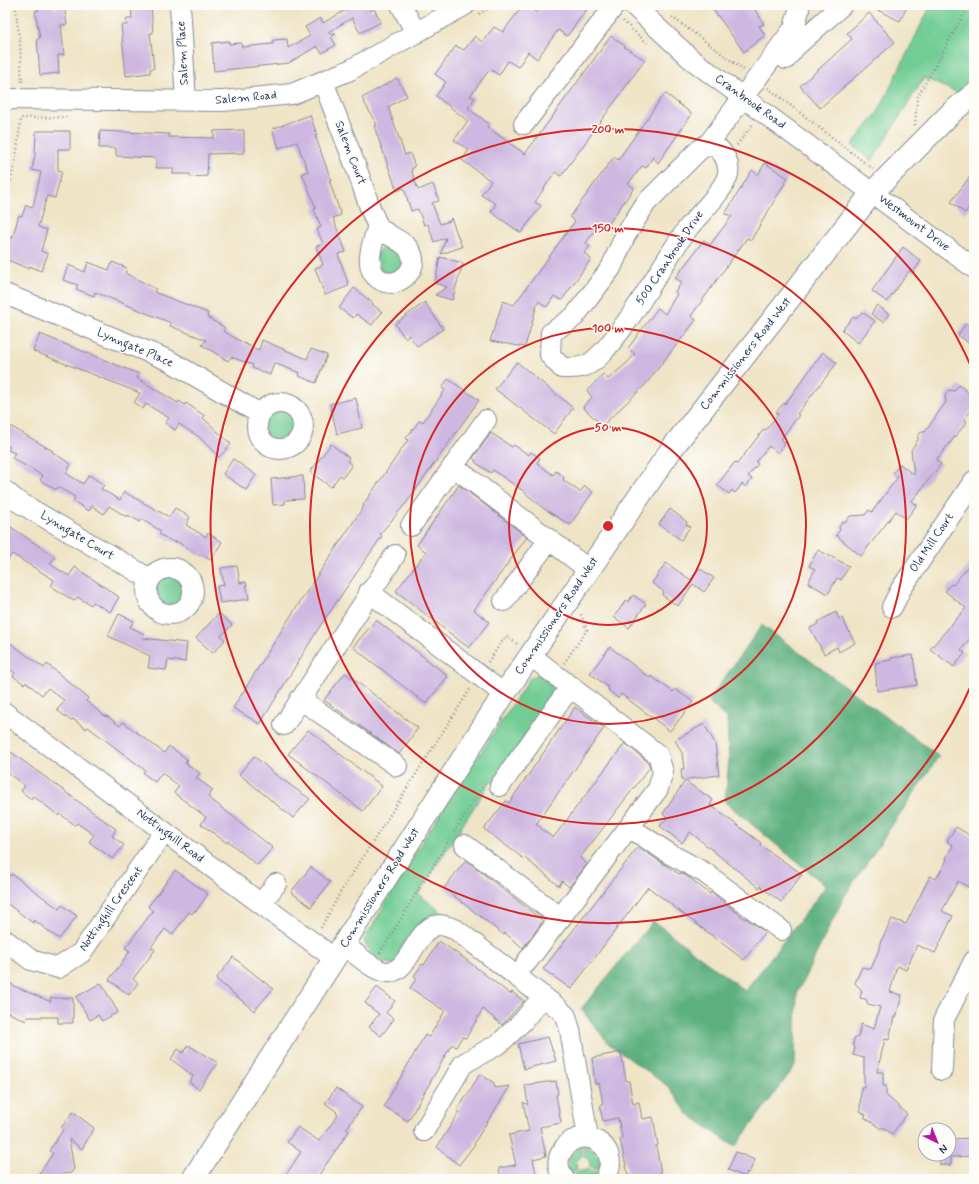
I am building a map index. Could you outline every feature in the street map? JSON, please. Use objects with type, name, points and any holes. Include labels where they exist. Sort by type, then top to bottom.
[{"type":"main road","name":"Commissioners Road West","points":[[193,1179],[504,694],[673,447],[879,186],[952,112],[974,94]]},
{"type":"street","name":"Salem Place","points":[[180,5],[186,101]]},
{"type":"street","points":[[401,5],[416,33]]},
{"type":"street","name":"Salem Road","points":[[5,99],[223,101],[292,94],[350,70],[465,5]]},
{"type":"street","points":[[718,146],[761,83],[794,28],[796,8],[836,10]]},
{"type":"street","points":[[524,124],[623,9]]},
{"type":"street","name":"Cranbrook Road","points":[[623,9],[748,101],[879,186]]},
{"type":"street","points":[[761,83],[795,47],[836,10]]},
{"type":"street","name":"Salem Court","points":[[323,81],[378,226]]},
{"type":"street","name":"500 Cranbrook Drive","points":[[718,146],[728,163],[728,176],[713,199],[684,234],[629,318],[612,341],[589,364],[579,368],[562,368],[550,355],[551,333],[574,317],[611,268],[625,236],[646,202],[698,151],[718,146]]},
{"type":"street","name":"Westmount Drive","points":[[879,186],[974,268]]},
{"type":"street","name":"Lynngate Place","points":[[5,294],[168,360],[260,414]]},
{"type":"street","points":[[411,526],[486,420]]},
{"type":"street","points":[[453,466],[589,570]]},
{"type":"street","name":"Old Mill Court","points":[[892,607],[901,589],[974,481]]},
{"type":"street","name":"Lynngate Court","points":[[5,491],[17,501],[150,580]]},
{"type":"street","points":[[504,601],[549,540]]},
{"type":"street","points":[[284,725],[369,592],[395,555]]},
{"type":"street","points":[[369,592],[504,694]]},
{"type":"street","points":[[526,963],[658,789],[663,772],[658,755],[530,655]]},
{"type":"street","points":[[492,784],[563,680]]},
{"type":"street","points":[[300,699],[397,766]]},
{"type":"street","name":"Nottinghill Road","points":[[5,713],[262,904],[339,952],[372,965],[380,970],[394,971],[405,963],[426,931],[439,925],[455,929],[543,996]]},
{"type":"street","points":[[629,827],[670,854],[705,873],[781,930]]},
{"type":"street","name":"Nottinghill Crescent","points":[[5,940],[31,960],[58,968],[81,953],[164,832]]},
{"type":"street","points":[[465,845],[561,918]]},
{"type":"street","points":[[262,904],[276,884]]},
{"type":"street","points":[[942,1070],[944,1019],[974,961]]},
{"type":"street","points":[[424,1131],[463,1064],[500,1043],[523,1022],[543,996],[566,1016],[570,1030],[588,1137]]},
{"type":"street","points":[[564,1179],[560,1173],[558,1164],[559,1156],[564,1147],[570,1141],[588,1137],[595,1139],[607,1150],[610,1165],[605,1179]]},
{"type":"path","points":[[15,5],[20,42],[22,86]]},
{"type":"path","points":[[912,153],[917,98],[969,5]]},
{"type":"path","points":[[623,9],[651,46]]},
{"type":"path","points":[[671,16],[761,83],[879,186]]},
{"type":"path","points":[[5,204],[16,158],[21,118],[75,117]]},
{"type":"path","points":[[718,146],[731,152],[752,125],[759,130]]},
{"type":"path","points":[[563,680],[587,630],[572,593]]},
{"type":"path","points":[[322,928],[340,893],[479,675],[506,636],[530,655]]},
{"type":"path","points":[[372,965],[492,784]]},
{"type":"green space","points":[[931,5],[974,5],[974,82],[958,93],[924,78],[872,161],[852,145],[878,112]]},
{"type":"green space","points":[[387,244],[407,256],[400,274],[381,272],[376,254],[383,246]]},
{"type":"green space","points":[[277,410],[283,410],[293,417],[296,426],[295,432],[289,439],[283,442],[277,442],[267,435],[264,429],[264,423],[271,413]]},
{"type":"green space","points":[[167,576],[173,576],[183,583],[186,592],[185,598],[179,605],[173,608],[167,608],[157,601],[154,595],[154,589],[161,579]]},
{"type":"green space","points":[[762,625],[939,756],[845,895],[797,993],[795,1066],[735,1147],[687,1113],[669,1087],[609,1044],[581,1009],[653,921],[745,991],[826,886],[725,802],[729,760],[727,719],[708,701]]},
{"type":"green space","points":[[536,675],[542,675],[549,682],[552,689],[552,696],[495,783],[491,781],[418,894],[454,922],[394,964],[389,964],[379,960],[368,949],[364,940],[421,843],[530,678]]},
{"type":"green space","points":[[584,1143],[595,1152],[599,1158],[599,1171],[590,1166],[589,1160],[584,1156]]},
{"type":"green space","points":[[581,1144],[582,1156],[576,1162],[577,1169],[571,1175],[568,1170],[568,1158]]},
{"type":"green space","points":[[589,1169],[597,1173],[593,1178],[573,1178],[579,1170],[584,1171]]},
{"type":"building","points":[[37,5],[53,5],[54,8],[64,6],[67,24],[61,25],[64,55],[58,55],[59,73],[40,75],[37,39],[40,38],[35,11],[38,11]]},
{"type":"building","points":[[131,5],[151,5],[153,33],[150,33],[154,68],[150,69],[150,73],[126,76],[121,25],[127,25],[126,19],[132,19]]},
{"type":"building","points":[[343,5],[368,5],[371,11],[374,9],[381,22],[360,33],[352,18],[328,32],[330,34],[336,34],[331,37],[336,45],[322,53],[317,46],[289,63],[214,71],[212,43],[229,41],[229,44],[241,43],[242,47],[273,44],[273,40],[287,39],[288,48],[310,36],[305,27],[320,18],[323,23],[346,10]]},
{"type":"building","points":[[523,5],[537,13],[543,5],[590,5],[567,36],[558,30],[537,59],[528,52],[518,67],[508,61],[499,75],[490,69],[470,96],[475,98],[468,108],[489,124],[487,127],[525,154],[611,36],[625,46],[624,47],[645,60],[561,176],[555,172],[535,202],[541,206],[521,233],[491,212],[496,204],[481,195],[491,181],[462,160],[469,150],[454,140],[468,121],[436,96],[446,82],[435,74],[456,46],[464,50],[475,36],[482,42],[494,27],[503,32]]},
{"type":"building","points":[[710,5],[752,5],[764,24],[759,26],[765,35],[744,52]]},
{"type":"building","points":[[867,5],[908,5],[900,21]]},
{"type":"building","points":[[869,13],[895,42],[820,108],[800,86],[852,39],[847,33]]},
{"type":"building","points":[[397,78],[407,96],[388,107],[405,155],[410,153],[415,167],[411,169],[418,190],[433,184],[439,201],[432,203],[440,224],[450,221],[451,218],[462,247],[441,254],[446,238],[434,242],[428,224],[424,225],[418,209],[411,211],[404,188],[397,191],[374,126],[377,125],[362,98]]},
{"type":"building","points":[[665,93],[692,114],[658,163],[653,157],[646,168],[642,166],[628,184],[634,188],[605,229],[599,224],[586,243],[590,246],[584,253],[591,259],[562,300],[554,296],[547,307],[538,301],[525,347],[490,341],[503,301],[514,305],[575,221],[570,217],[614,157],[618,160]]},
{"type":"building","points":[[310,115],[341,215],[333,218],[346,252],[338,254],[349,286],[325,295],[315,268],[323,265],[316,246],[323,244],[317,229],[321,227],[314,209],[316,208],[302,173],[308,171],[297,142],[279,148],[272,129]]},
{"type":"building","points":[[244,130],[244,153],[208,154],[207,176],[190,177],[190,174],[173,174],[173,168],[156,168],[156,158],[116,156],[116,148],[99,148],[100,131],[169,134],[169,137],[214,138],[214,131]]},
{"type":"building","points":[[36,131],[70,131],[70,149],[58,149],[58,170],[62,171],[55,198],[47,196],[38,227],[47,230],[41,251],[48,254],[41,271],[30,266],[29,269],[5,259],[5,246],[9,237],[12,239],[19,215],[22,216],[26,205],[33,207],[41,172],[32,170],[35,155]]},
{"type":"building","points":[[765,163],[788,178],[751,240],[747,238],[691,316],[696,320],[645,385],[602,426],[583,407],[592,397],[587,391],[603,374],[608,379],[635,354],[628,348],[658,308],[665,314],[677,294],[675,292],[682,282],[675,278],[704,240],[710,245],[732,216],[725,214],[752,170],[758,175]]},
{"type":"building","points":[[974,171],[974,201],[965,213],[951,202]]},
{"type":"building","points":[[903,247],[921,261],[913,273],[910,270],[887,302],[872,291]]},
{"type":"building","points":[[440,257],[463,263],[452,300],[435,295],[447,287],[435,283]]},
{"type":"building","points":[[88,262],[109,270],[112,262],[127,268],[125,273],[156,289],[154,292],[208,313],[207,317],[225,328],[223,331],[259,350],[262,340],[307,359],[311,349],[327,355],[316,383],[299,376],[300,373],[274,363],[270,375],[252,368],[253,365],[231,357],[228,361],[202,345],[206,340],[170,326],[171,323],[95,292],[94,296],[76,289],[78,285],[63,280],[68,265],[85,272]]},
{"type":"building","points":[[354,288],[382,312],[372,325],[356,314],[353,318],[339,308]]},
{"type":"building","points":[[425,302],[443,329],[417,346],[409,335],[405,338],[395,324]]},
{"type":"building","points":[[877,305],[889,314],[883,322],[871,314]]},
{"type":"building","points":[[862,312],[875,321],[858,343],[842,330],[853,317],[856,319]]},
{"type":"building","points":[[966,323],[974,329],[974,347],[958,335]]},
{"type":"building","points":[[40,334],[139,374],[137,378],[178,403],[179,401],[185,405],[186,403],[205,416],[203,418],[231,444],[219,457],[199,437],[179,424],[175,430],[165,423],[169,418],[146,404],[143,409],[134,403],[140,393],[33,351]]},
{"type":"building","points":[[823,352],[837,363],[797,414],[799,415],[781,439],[785,443],[778,453],[769,446],[756,462],[758,464],[748,476],[752,479],[746,487],[742,484],[735,493],[732,490],[729,494],[717,485],[735,462],[737,464],[764,429],[766,430],[778,414],[776,412],[784,403],[785,404]]},
{"type":"building","points":[[517,362],[573,408],[554,434],[495,389]]},
{"type":"building","points":[[448,379],[479,400],[407,502],[380,534],[382,536],[320,626],[260,724],[233,708],[292,614],[364,506],[363,505],[408,440],[406,438],[420,420],[423,422],[445,390],[442,388]]},
{"type":"building","points":[[959,385],[974,397],[974,408],[964,419],[967,422],[936,460],[941,464],[912,501],[917,505],[906,519],[896,511],[861,556],[836,535],[840,530],[839,527],[842,522],[846,522],[850,516],[865,515],[869,510],[872,512],[898,477],[893,473],[900,464],[914,475],[911,450],[918,440],[918,436],[921,432],[925,432],[946,402],[945,396],[949,390],[954,391]]},
{"type":"building","points":[[356,398],[362,428],[337,434],[330,404]]},
{"type":"building","points":[[5,423],[53,451],[52,452],[71,464],[66,473],[83,484],[89,475],[104,485],[101,489],[120,500],[124,492],[169,517],[175,508],[190,517],[186,525],[206,537],[208,533],[222,542],[211,560],[201,554],[200,556],[176,541],[175,543],[159,534],[161,531],[141,519],[140,522],[128,515],[127,517],[109,506],[104,514],[92,506],[89,511],[73,501],[75,497],[58,487],[56,490],[40,480],[43,476],[12,458],[15,453],[8,450],[10,447],[5,443]]},
{"type":"building","points":[[491,433],[512,447],[514,445],[529,455],[531,452],[540,458],[537,463],[553,475],[556,471],[564,477],[563,480],[580,492],[585,486],[593,492],[570,525],[543,508],[522,490],[493,470],[491,473],[475,462],[476,461],[473,458]]},
{"type":"building","points":[[331,444],[349,458],[347,461],[352,465],[343,477],[340,475],[331,487],[310,472]]},
{"type":"building","points":[[233,459],[256,475],[246,490],[223,474]]},
{"type":"building","points":[[303,476],[304,499],[285,500],[285,504],[273,505],[271,479]]},
{"type":"building","points":[[459,485],[527,537],[474,610],[489,622],[469,648],[396,591],[426,552],[417,545]]},
{"type":"building","points":[[670,509],[687,522],[686,524],[690,527],[681,540],[659,524]]},
{"type":"building","points":[[5,523],[55,557],[50,564],[69,576],[75,567],[119,597],[110,612],[93,602],[91,605],[77,597],[74,601],[51,586],[54,580],[12,554],[5,565]]},
{"type":"building","points":[[818,550],[849,566],[841,580],[837,578],[828,594],[808,583],[815,569],[809,566]]},
{"type":"building","points":[[974,559],[974,633],[961,650],[965,653],[954,667],[930,649],[966,608],[945,591],[951,584],[953,585]]},
{"type":"building","points":[[666,563],[691,580],[699,568],[714,578],[704,592],[693,584],[678,606],[662,595],[664,592],[652,583]]},
{"type":"building","points":[[237,566],[240,583],[246,582],[249,599],[220,603],[217,586],[224,585],[221,568]]},
{"type":"building","points":[[633,595],[646,604],[629,628],[614,617],[626,600],[628,602]]},
{"type":"building","points":[[836,612],[839,619],[842,618],[855,643],[839,652],[837,647],[824,654],[810,628],[818,624],[817,622]]},
{"type":"building","points":[[219,613],[232,625],[221,636],[225,640],[213,653],[196,638]]},
{"type":"building","points":[[119,614],[134,621],[130,627],[144,634],[142,638],[187,643],[185,662],[168,660],[166,670],[148,668],[150,656],[108,636]]},
{"type":"building","points":[[376,620],[448,676],[426,704],[353,647]]},
{"type":"building","points":[[5,639],[44,668],[47,664],[88,698],[86,701],[106,717],[107,716],[120,726],[123,722],[164,753],[169,746],[188,760],[185,763],[200,773],[196,778],[213,790],[208,797],[273,848],[257,865],[228,841],[227,843],[201,824],[206,817],[174,793],[179,786],[162,773],[155,782],[143,773],[145,770],[88,727],[86,729],[73,719],[71,721],[57,710],[65,701],[48,688],[42,695],[26,682],[24,684],[13,676],[15,673],[5,666]]},
{"type":"building","points":[[610,647],[650,678],[651,676],[673,692],[675,689],[693,702],[670,731],[621,694],[618,698],[608,690],[609,688],[590,673]]},
{"type":"building","points":[[913,655],[917,685],[877,691],[875,663],[891,660],[891,658]]},
{"type":"building","points":[[345,673],[418,728],[399,754],[324,700]]},
{"type":"building","points":[[575,707],[604,728],[536,824],[553,838],[625,743],[648,762],[650,767],[580,858],[587,864],[569,887],[562,881],[559,886],[525,858],[524,859],[484,829],[506,801],[509,803]]},
{"type":"building","points":[[704,724],[715,743],[719,775],[682,780],[681,769],[684,769],[682,753],[675,740]]},
{"type":"building","points":[[308,730],[382,786],[363,811],[288,754]]},
{"type":"building","points":[[11,752],[116,829],[112,836],[124,845],[113,859],[89,842],[94,835],[77,823],[75,825],[60,814],[59,816],[33,796],[31,799],[21,791],[25,786],[5,771],[5,755]]},
{"type":"building","points":[[254,756],[276,775],[310,799],[293,818],[239,774]]},
{"type":"building","points":[[685,781],[713,800],[710,805],[761,843],[760,845],[802,874],[781,902],[760,886],[759,888],[690,832],[682,843],[660,826],[667,818],[663,814]]},
{"type":"building","points":[[956,827],[974,838],[974,878],[968,887],[958,881],[942,911],[953,916],[935,953],[917,945],[906,970],[897,966],[890,992],[902,995],[896,1018],[894,1017],[889,1040],[885,1039],[877,1072],[883,1072],[883,1086],[886,1086],[886,1095],[907,1114],[892,1134],[883,1127],[881,1129],[864,1117],[866,1115],[860,1111],[861,1087],[864,1087],[864,1058],[853,1055],[855,1048],[853,1044],[854,1039],[858,1037],[861,1024],[874,1029],[880,1007],[868,1004],[866,999],[860,998],[862,991],[855,983],[862,967],[871,969],[881,945],[879,945],[892,919],[906,924],[930,876],[936,879],[953,846],[947,841]]},
{"type":"building","points":[[638,847],[679,874],[680,873],[688,877],[710,894],[711,892],[745,919],[746,918],[765,932],[744,960],[648,887],[571,989],[543,969]]},
{"type":"building","points":[[466,860],[543,921],[523,948],[444,888]]},
{"type":"building","points":[[311,867],[330,882],[311,907],[291,892]]},
{"type":"building","points":[[175,870],[208,894],[196,911],[195,910],[192,914],[189,912],[172,935],[165,929],[151,947],[155,950],[133,979],[138,983],[129,995],[109,980],[130,951],[125,948],[153,911],[148,907]]},
{"type":"building","points":[[5,872],[10,876],[12,874],[59,909],[62,905],[77,916],[59,939],[34,920],[33,923],[5,902]]},
{"type":"building","points":[[439,941],[464,958],[510,994],[512,992],[524,1001],[502,1025],[483,1009],[466,1038],[462,1037],[456,1047],[452,1044],[408,1121],[384,1106],[425,1035],[429,1037],[445,1011],[410,988],[417,978],[414,976],[422,964],[424,965]]},
{"type":"building","points":[[233,957],[273,989],[254,1011],[216,979]]},
{"type":"building","points":[[5,979],[14,986],[51,1002],[50,998],[73,998],[73,1023],[58,1023],[58,1017],[27,1017],[26,1021],[5,1011]]},
{"type":"building","points":[[101,983],[118,1012],[102,1021],[98,1015],[90,1020],[76,997]]},
{"type":"building","points":[[377,987],[395,1001],[386,1013],[394,1019],[381,1036],[369,1027],[379,1014],[365,1003]]},
{"type":"building","points":[[548,1037],[556,1061],[524,1069],[518,1044]]},
{"type":"building","points":[[188,1045],[218,1063],[199,1089],[189,1082],[193,1076],[171,1059],[178,1049],[183,1053]]},
{"type":"building","points":[[621,1052],[626,1081],[629,1081],[633,1104],[639,1102],[642,1119],[653,1117],[662,1179],[629,1179],[620,1139],[622,1138],[618,1118],[603,1121],[600,1109],[601,1105],[603,1104],[599,1083],[595,1084],[592,1058]]},
{"type":"building","points":[[480,1074],[494,1083],[495,1088],[510,1086],[474,1143],[475,1144],[459,1165],[437,1147],[459,1113],[457,1111]]},
{"type":"building","points":[[556,1081],[558,1094],[556,1095],[561,1123],[540,1127],[546,1156],[533,1159],[537,1179],[501,1179],[499,1168],[516,1165],[509,1135],[529,1131],[523,1102],[528,1105],[525,1085]]},
{"type":"building","points":[[336,1088],[362,1107],[346,1129],[349,1131],[316,1179],[283,1179],[301,1152],[287,1142],[298,1127],[319,1141],[338,1115],[336,1113],[337,1112],[325,1103]]},
{"type":"building","points":[[73,1112],[94,1128],[82,1149],[69,1139],[74,1169],[71,1173],[62,1174],[58,1179],[36,1179],[53,1153],[49,1151],[63,1130],[61,1128]]},
{"type":"building","points":[[973,1138],[974,1156],[957,1157],[957,1139]]},
{"type":"building","points":[[736,1152],[755,1160],[749,1173],[747,1172],[745,1177],[728,1170]]},
{"type":"building","points":[[940,1162],[951,1162],[951,1165],[940,1165]]}]
